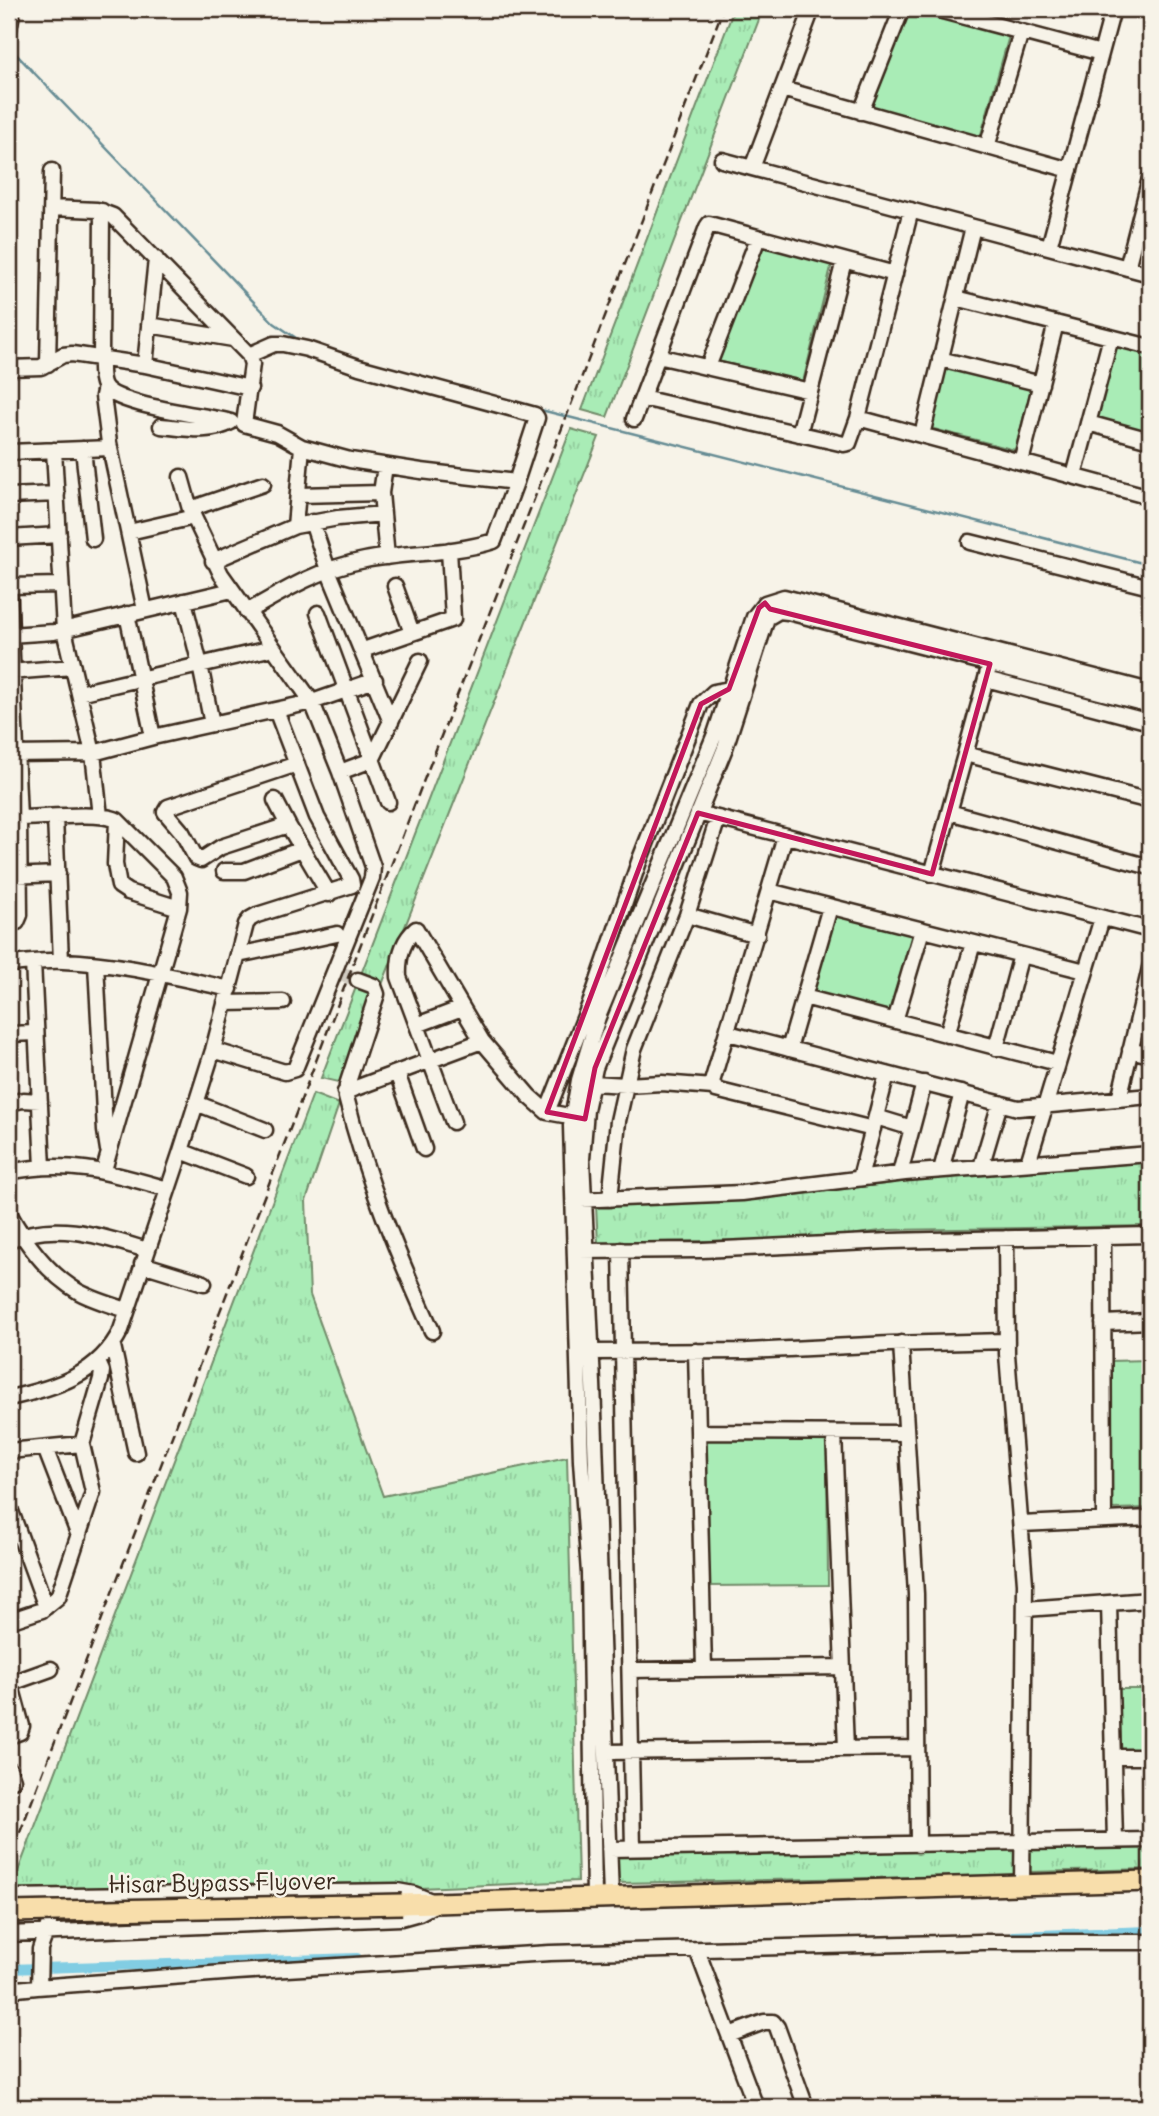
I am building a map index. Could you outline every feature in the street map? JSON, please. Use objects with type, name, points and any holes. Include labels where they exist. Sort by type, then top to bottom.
[{"type":"main road","name":"Hisar Bypass Flyover","points":[[9,1913],[1150,1881]]},
{"type":"street","points":[[9,29],[13,9]]},
{"type":"street","points":[[752,168],[812,9]]},
{"type":"street","points":[[861,111],[902,9]]},
{"type":"street","points":[[935,9],[1101,53]]},
{"type":"street","points":[[1049,247],[1113,9]]},
{"type":"street","points":[[987,147],[1021,32]]},
{"type":"street","points":[[782,89],[1070,170]]},
{"type":"street","points":[[722,160],[1150,274]]},
{"type":"street","points":[[48,364],[52,171]]},
{"type":"street","points":[[1126,268],[1149,185]]},
{"type":"street","points":[[52,208],[102,211],[113,216],[249,355],[252,364],[244,424],[277,433],[302,447],[350,460],[516,482]]},
{"type":"street","points":[[102,211],[101,359],[105,387],[110,393],[126,401],[231,422],[211,429],[161,426]]},
{"type":"street","points":[[642,398],[849,443],[858,418],[911,211]]},
{"type":"street","points":[[634,419],[706,227],[712,224],[895,274]]},
{"type":"street","points":[[922,435],[973,227]]},
{"type":"street","points":[[709,367],[758,238]]},
{"type":"street","points":[[145,365],[156,259]]},
{"type":"street","points":[[799,434],[844,261]]},
{"type":"street","points":[[956,298],[1150,347]]},
{"type":"street","points":[[1021,462],[1056,323]]},
{"type":"street","points":[[149,325],[233,339]]},
{"type":"street","points":[[1074,476],[1111,337]]},
{"type":"street","points":[[247,612],[294,584],[328,570],[363,560],[449,550],[494,541],[536,421],[536,415],[359,367],[307,349],[282,344],[249,355]]},
{"type":"street","points":[[9,368],[34,368],[63,355],[145,365],[250,388]]},
{"type":"street","points":[[658,356],[810,391]]},
{"type":"street","points":[[940,359],[1041,384]]},
{"type":"street","points":[[105,387],[103,396],[110,448],[145,610]]},
{"type":"street","points":[[858,418],[1150,497]]},
{"type":"street","points":[[1088,423],[1150,440]]},
{"type":"street","points":[[295,526],[302,447]]},
{"type":"street","points":[[9,452],[110,448]]},
{"type":"street","points":[[83,449],[93,539]]},
{"type":"street","points":[[54,450],[64,630],[93,753],[100,816]]},
{"type":"street","points":[[385,466],[382,493],[387,557]]},
{"type":"street","points":[[181,477],[192,513],[213,561],[312,702],[373,867],[372,878],[339,972],[298,1064],[291,1072],[285,1072],[214,1049]]},
{"type":"street","points":[[129,532],[192,513],[263,484]]},
{"type":"street","points":[[299,495],[382,493]]},
{"type":"street","points":[[9,496],[57,494]]},
{"type":"street","points":[[213,561],[295,526],[383,513]]},
{"type":"street","points":[[312,522],[328,570],[391,722]]},
{"type":"street","points":[[9,538],[59,536]]},
{"type":"street","points":[[970,542],[1150,587]]},
{"type":"street","points":[[363,650],[453,619],[449,550]]},
{"type":"street","points":[[9,923],[19,919],[14,875],[16,828],[9,586],[61,585]]},
{"type":"street","points":[[395,586],[412,634]]},
{"type":"street","points":[[10,635],[64,630],[232,590]]},
{"type":"street","points":[[547,1112],[715,734],[754,617],[784,597],[1150,691]]},
{"type":"street","points":[[184,601],[212,724]]},
{"type":"street","points":[[769,608],[1150,705]]},
{"type":"street","points":[[579,1118],[595,1068],[725,748],[769,608]]},
{"type":"street","points":[[318,613],[388,802]]},
{"type":"street","points":[[127,614],[153,737]]},
{"type":"street","points":[[79,694],[273,648]]},
{"type":"street","points":[[340,772],[372,760],[420,661]]},
{"type":"street","points":[[932,874],[990,664]]},
{"type":"street","points":[[11,672],[73,667]]},
{"type":"street","points":[[13,754],[93,753],[312,702],[375,680]]},
{"type":"street","points":[[986,680],[1150,722]]},
{"type":"street","points":[[603,1898],[589,1573],[581,1461],[579,1080],[640,859],[701,704],[715,692],[729,689]]},
{"type":"street","points":[[9,1398],[57,1385],[80,1375],[98,1362],[113,1346],[121,1330],[214,1049],[243,930],[250,919],[348,888],[353,883],[317,817],[276,710]]},
{"type":"street","points":[[965,754],[1150,801]]},
{"type":"street","points":[[288,825],[221,847],[198,860],[182,832],[165,812],[168,807],[296,764]]},
{"type":"street","points":[[275,800],[329,894]]},
{"type":"street","points":[[950,812],[1150,866]]},
{"type":"street","points":[[698,813],[1150,930]]},
{"type":"street","points":[[55,817],[61,961]]},
{"type":"street","points":[[16,828],[55,817],[111,817],[174,877],[180,892],[179,908],[104,1170]]},
{"type":"street","points":[[610,1199],[618,1121],[634,1049],[687,915],[718,818]]},
{"type":"street","points":[[117,820],[115,864],[119,886],[128,892],[179,908]]},
{"type":"street","points":[[713,1087],[712,1082],[785,836]]},
{"type":"street","points":[[224,872],[244,871],[302,849]]},
{"type":"street","points":[[14,875],[58,874]]},
{"type":"street","points":[[769,891],[1085,971]]},
{"type":"street","points":[[789,1049],[830,907]]},
{"type":"street","points":[[687,915],[757,935]]},
{"type":"street","points":[[1028,1163],[1101,918]]},
{"type":"street","points":[[453,1122],[401,984],[399,967],[405,940],[416,929],[482,1041],[537,1105],[547,1112],[579,1118]]},
{"type":"street","points":[[895,1021],[922,930]]},
{"type":"street","points":[[238,955],[337,934]]},
{"type":"street","points":[[947,1035],[973,943]]},
{"type":"street","points":[[996,1048],[1021,955]]},
{"type":"street","points":[[9,964],[61,961],[96,964],[159,974],[228,996],[283,1002]]},
{"type":"street","points":[[33,962],[43,1167]]},
{"type":"street","points":[[96,964],[105,1131],[109,1155]]},
{"type":"street","points":[[1119,1099],[1147,993],[1150,968]]},
{"type":"street","points":[[358,979],[374,986],[377,993],[345,1092],[371,1186],[432,1331]]},
{"type":"street","points":[[804,997],[1057,1063]]},
{"type":"street","points":[[417,1025],[462,1008]]},
{"type":"street","points":[[9,1034],[36,1033]]},
{"type":"street","points":[[728,1033],[1024,1108],[1150,1096]]},
{"type":"street","points":[[345,1092],[482,1041]]},
{"type":"street","points":[[1130,1050],[1150,1055]]},
{"type":"street","points":[[397,1073],[424,1149]]},
{"type":"street","points":[[860,1178],[887,1074]]},
{"type":"street","points":[[592,1083],[662,1083],[713,1087],[716,1090],[874,1123],[912,1128]]},
{"type":"street","points":[[900,1173],[924,1083]]},
{"type":"street","points":[[941,1170],[962,1093]]},
{"type":"street","points":[[9,1103],[40,1101]]},
{"type":"street","points":[[981,1167],[1000,1103]]},
{"type":"street","points":[[196,1104],[265,1130]]},
{"type":"street","points":[[181,1151],[246,1176]]},
{"type":"street","points":[[579,1200],[742,1193],[900,1173],[1150,1154]]},
{"type":"street","points":[[9,1172],[43,1167],[104,1170],[168,1189]]},
{"type":"street","points":[[9,1213],[15,1237],[79,1292],[127,1310]]},
{"type":"street","points":[[15,1237],[45,1230],[72,1230],[145,1257],[204,1283]]},
{"type":"street","points":[[581,1251],[702,1250],[890,1241],[1150,1234]]},
{"type":"street","points":[[1103,1236],[1104,1520]]},
{"type":"street","points":[[1006,1238],[1007,1341],[1025,1583],[1022,1885]]},
{"type":"street","points":[[621,1250],[634,1849]]},
{"type":"street","points":[[581,1251],[591,1352],[606,1752],[609,1849],[603,1898]]},
{"type":"street","points":[[1103,1323],[1150,1321]]},
{"type":"street","points":[[591,1352],[747,1351],[1007,1341]]},
{"type":"street","points":[[901,1343],[916,1594],[918,1845]]},
{"type":"street","points":[[113,1346],[136,1453]]},
{"type":"street","points":[[696,1351],[704,1669]]},
{"type":"street","points":[[9,1622],[46,1607],[58,1597],[79,1536],[93,1492],[82,1444],[101,1379],[102,1371],[98,1362]]},
{"type":"street","points":[[698,1432],[906,1433]]},
{"type":"street","points":[[834,1433],[846,1749]]},
{"type":"street","points":[[9,1451],[82,1444]]},
{"type":"street","points":[[45,1448],[79,1536]]},
{"type":"street","points":[[9,1506],[46,1607]]},
{"type":"street","points":[[1021,1524],[1150,1518]]},
{"type":"street","points":[[1025,1609],[1150,1600]]},
{"type":"street","points":[[1109,1603],[1115,1841]]},
{"type":"street","points":[[629,1670],[843,1667]]},
{"type":"street","points":[[9,1736],[20,1732],[22,1726],[9,1681],[51,1669]]},
{"type":"street","points":[[606,1752],[917,1748]]},
{"type":"street","points":[[1113,1757],[1150,1757]]},
{"type":"street","points":[[609,1849],[1150,1840]]},
{"type":"street","points":[[9,1897],[397,1891],[437,1903]]},
{"type":"street","points":[[39,1987],[40,1949],[59,1896]]},
{"type":"street","points":[[9,1934],[401,1918],[419,1913],[437,1903]]},
{"type":"street","points":[[9,1992],[39,1987],[237,1972],[550,1953],[983,1942],[1150,1942]]},
{"type":"street","points":[[698,1950],[756,2107]]},
{"type":"street","points":[[729,2035],[764,2022],[773,2022],[806,2107]]},
{"type":"highlighted area","points":[[765,603],[770,609],[990,664],[932,874],[698,813],[595,1068],[585,1119],[547,1112],[701,704],[729,689],[759,608]]},
{"type":"green space","points":[[734,9],[763,9],[607,417],[582,410]]},
{"type":"green space","points":[[910,9],[1009,36],[980,138],[869,107]]},
{"type":"green space","points":[[762,246],[832,263],[803,382],[718,361]]},
{"type":"green space","points":[[1115,345],[1150,354],[1150,434],[1095,419]]},
{"type":"green space","points":[[946,367],[1031,389],[1015,450],[930,428]]},
{"type":"green space","points":[[571,429],[599,437],[343,1083],[321,1078]]},
{"type":"green space","points":[[832,913],[914,934],[893,1014],[811,993]]},
{"type":"green space","points":[[313,1094],[339,1104],[306,1201],[310,1295],[383,1496],[567,1457],[578,1881],[9,1906],[9,1895]]},
{"type":"green space","points":[[1150,1162],[1150,1226],[888,1230],[820,1239],[598,1243],[596,1206],[761,1199],[942,1177]]},
{"type":"green space","points":[[1150,1360],[1150,1508],[1112,1509],[1108,1361]]},
{"type":"green space","points":[[827,1439],[828,1585],[707,1586],[706,1440]]},
{"type":"green space","points":[[1119,1689],[1150,1689],[1150,1750],[1119,1750]]},
{"type":"green space","points":[[1150,1847],[1150,1869],[1030,1872],[1029,1850]]},
{"type":"green space","points":[[1014,1849],[1014,1875],[617,1883],[617,1857]]},
{"type":"waterway","points":[[16,54],[274,323],[302,342]]},
{"type":"waterway","points":[[537,409],[1150,565]]},
{"type":"waterway","points":[[1013,1936],[1150,1931]]},
{"type":"waterway","points":[[9,1969],[357,1958]]},
{"type":"tunnel","points":[[343,974],[358,980]]},
{"type":"railway","points":[[9,1861],[723,9]]}]
